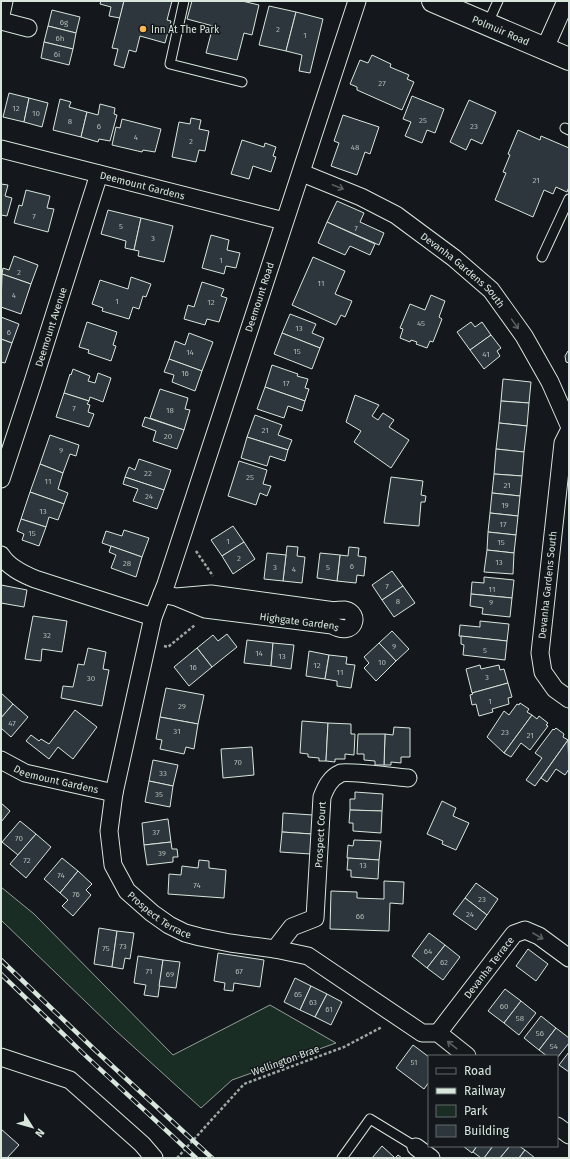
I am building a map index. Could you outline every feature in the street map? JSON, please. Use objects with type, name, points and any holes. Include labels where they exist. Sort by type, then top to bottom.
[{"type":"street","points":[[1,15],[4,1]]},
{"type":"street","name":"Deemount Road","points":[[169,596],[178,546],[284,221],[302,173],[357,1]]},
{"type":"street","points":[[545,48],[566,1]]},
{"type":"street","name":"Polmuir Road","points":[[441,3],[569,59]]},
{"type":"street","points":[[1,21],[28,28]]},
{"type":"street","name":"Deemount Gardens","points":[[1,149],[284,221]]},
{"type":"street","name":"Devanha Gardens South","points":[[302,173],[361,197],[396,215],[454,258],[491,290],[524,336],[550,382],[569,425]]},
{"type":"street","name":"Deemount Avenue","points":[[1,478],[34,382],[99,174]]},
{"type":"street","name":"Devanha Gardens South","points":[[562,694],[543,672],[540,653],[563,443],[569,431]]},
{"type":"street","points":[[1,555],[12,567],[35,579],[153,617]]},
{"type":"street","name":"Highgate Gardens","points":[[169,596],[332,625],[337,628],[346,629],[351,627],[354,622],[353,616],[350,612],[344,610],[208,602]]},
{"type":"street","name":"Prospect Terrace","points":[[169,596],[153,617],[114,793],[109,831],[113,865],[127,891],[152,914],[185,933],[230,943],[275,949],[308,956],[422,1033],[438,1033]]},
{"type":"street","name":"Deemount Gardens","points":[[1,760],[25,773],[114,793]]},
{"type":"street","name":"Prospect Court","points":[[275,949],[292,927],[315,918],[322,797],[326,786],[342,773],[408,778]]},
{"type":"street","name":"Devanha Terrace","points":[[438,1033],[514,934],[525,930],[539,936],[569,958]]},
{"type":"street","points":[[438,1033],[466,1055]]},
{"type":"street","points":[[1,1057],[70,1080],[142,1144],[154,1158]]},
{"type":"street","points":[[558,1127],[569,1135]]},
{"type":"street","points":[[416,1146],[431,1158]]},
{"type":"lane","points":[[184,1],[170,64],[242,82]]},
{"type":"lane","points":[[488,24],[498,1]]},
{"type":"lane","points":[[542,257],[569,199]]},
{"type":"lane","points":[[342,1158],[370,1119],[416,1146]]},
{"type":"path","points":[[147,641],[168,647],[205,617],[215,579],[195,550],[178,546]]},
{"type":"path","name":"Wellington Brae","points":[[177,1158],[244,1084],[344,1047],[399,1017]]},
{"type":"green space","points":[[1,887],[34,914],[173,1055],[270,1005],[336,1043],[232,1080],[201,1108],[115,1030],[1,920]]},
{"type":"building","points":[[101,1],[124,1],[120,18],[109,16],[111,7],[100,4]]},
{"type":"building","name":"Inn At The Park","points":[[124,1],[172,1],[167,20],[171,21],[165,43],[140,36],[136,52],[129,50],[124,68],[114,65],[118,49],[112,48]]},
{"type":"building","points":[[192,1],[242,1],[259,5],[252,35],[244,33],[237,60],[206,53],[213,26],[187,19]]},
{"type":"building","points":[[269,6],[296,12],[286,51],[259,45]]},
{"type":"building","points":[[52,10],[80,17],[76,33],[48,26]]},
{"type":"building","points":[[296,12],[323,19],[310,73],[299,71],[302,55],[286,51]]},
{"type":"building","points":[[48,26],[76,33],[73,49],[44,42]]},
{"type":"building","points":[[44,42],[73,49],[69,65],[41,58]]},
{"type":"building","points":[[372,55],[391,64],[390,67],[409,75],[407,79],[414,82],[402,110],[357,90],[357,87],[350,84],[360,60],[368,63]]},
{"type":"building","points":[[9,93],[29,98],[24,122],[3,117]]},
{"type":"building","points":[[412,96],[444,109],[435,133],[427,130],[422,143],[405,136],[411,122],[403,119]]},
{"type":"building","points":[[29,98],[48,103],[42,127],[24,122]]},
{"type":"building","points":[[60,99],[71,102],[69,107],[87,112],[81,137],[53,130]]},
{"type":"building","points":[[469,100],[496,112],[482,144],[471,139],[466,150],[450,142]]},
{"type":"building","points":[[100,104],[115,108],[114,114],[117,115],[110,141],[99,139],[98,142],[81,137],[87,112],[98,115]]},
{"type":"building","points":[[343,115],[379,127],[370,154],[365,152],[357,175],[331,166],[339,143],[334,141]]},
{"type":"building","points":[[191,118],[201,120],[199,129],[209,131],[205,151],[199,150],[196,162],[172,157],[179,122],[190,124]]},
{"type":"building","points":[[122,119],[161,129],[155,152],[143,150],[142,152],[112,145],[116,127],[120,128]]},
{"type":"building","points":[[518,130],[540,140],[541,136],[569,148],[569,187],[567,192],[556,187],[553,194],[544,190],[533,217],[495,200],[506,173],[503,172],[510,155],[508,154]]},
{"type":"building","points":[[242,140],[264,147],[265,143],[276,147],[273,156],[276,157],[271,172],[253,166],[249,179],[231,174]]},
{"type":"building","points":[[1,184],[8,185],[5,196],[12,198],[7,216],[1,215]]},
{"type":"building","points":[[26,190],[50,196],[47,208],[54,209],[48,232],[14,223],[19,205],[22,206]]},
{"type":"building","points":[[337,201],[364,213],[360,222],[384,233],[379,245],[327,222]]},
{"type":"building","points":[[108,210],[141,218],[134,250],[125,248],[126,241],[101,234]]},
{"type":"building","points":[[141,218],[173,226],[164,262],[138,256],[139,251],[134,250]]},
{"type":"building","points":[[327,222],[375,244],[370,255],[350,246],[345,255],[318,243]]},
{"type":"building","points":[[211,235],[229,240],[227,250],[240,253],[236,268],[226,266],[224,274],[202,268]]},
{"type":"building","points":[[14,256],[38,265],[31,284],[2,274],[3,268],[9,270]]},
{"type":"building","points":[[313,257],[345,271],[335,294],[352,301],[345,317],[341,315],[336,325],[292,305]]},
{"type":"building","points":[[2,274],[31,284],[21,314],[1,307]]},
{"type":"building","points":[[131,277],[151,284],[146,297],[143,296],[139,309],[133,307],[129,319],[102,311],[103,308],[92,304],[100,280],[128,289]]},
{"type":"building","points":[[202,282],[224,289],[221,296],[227,298],[219,322],[207,319],[205,325],[184,319],[188,305],[194,307]]},
{"type":"building","points":[[431,295],[445,301],[439,317],[442,319],[433,342],[430,341],[427,348],[416,344],[417,342],[411,340],[410,342],[400,338],[403,329],[400,328],[410,304],[425,310]]},
{"type":"building","points":[[290,314],[316,324],[312,333],[324,338],[320,348],[282,333]]},
{"type":"building","points":[[1,317],[19,324],[12,343],[1,339]]},
{"type":"building","points":[[87,322],[117,332],[113,345],[116,346],[111,361],[88,353],[89,350],[79,347]]},
{"type":"building","points":[[471,322],[475,327],[482,322],[491,335],[470,350],[457,332]]},
{"type":"building","points":[[189,333],[213,342],[202,371],[169,359],[175,341],[185,345]]},
{"type":"building","points":[[282,333],[320,348],[312,369],[274,354]]},
{"type":"building","points":[[491,335],[501,348],[497,351],[500,356],[484,369],[470,350]]},
{"type":"building","points":[[1,339],[12,343],[5,363],[1,362]]},
{"type":"building","points":[[568,351],[569,363],[566,362],[565,356]]},
{"type":"building","points":[[169,359],[202,371],[195,391],[172,382],[174,375],[164,372]]},
{"type":"building","points":[[272,365],[308,379],[305,388],[309,389],[305,401],[265,387]]},
{"type":"building","points":[[73,369],[90,376],[88,381],[95,383],[98,373],[111,378],[103,402],[90,397],[89,401],[64,393]]},
{"type":"building","points":[[503,379],[531,382],[529,403],[501,401]]},
{"type":"building","points":[[265,387],[305,401],[302,411],[288,406],[284,418],[257,409]]},
{"type":"building","points":[[160,389],[188,398],[185,409],[190,410],[184,430],[150,418]]},
{"type":"building","points":[[64,393],[89,401],[87,404],[90,405],[88,412],[94,414],[89,427],[56,417]]},
{"type":"building","points":[[355,395],[379,405],[372,416],[378,420],[383,413],[394,420],[389,427],[409,440],[391,468],[354,442],[361,431],[346,422]]},
{"type":"building","points":[[501,401],[529,403],[527,426],[499,423]]},
{"type":"building","points":[[255,415],[282,425],[278,435],[292,440],[288,450],[247,437]]},
{"type":"building","points":[[145,417],[184,430],[177,449],[153,441],[156,431],[142,426]]},
{"type":"building","points":[[499,423],[527,426],[524,452],[496,449]]},
{"type":"building","points":[[50,435],[79,445],[76,456],[70,454],[63,473],[40,464]]},
{"type":"building","points":[[247,437],[288,450],[285,461],[270,456],[267,466],[241,458]]},
{"type":"building","points":[[496,449],[524,452],[522,476],[494,474]]},
{"type":"building","points":[[139,459],[171,470],[164,490],[125,477],[129,467],[135,470]]},
{"type":"building","points":[[239,461],[267,470],[263,484],[271,486],[267,496],[260,493],[256,505],[228,496]]},
{"type":"building","points":[[40,464],[63,473],[58,489],[68,493],[64,504],[30,492]]},
{"type":"building","points":[[494,474],[522,476],[520,496],[492,493]]},
{"type":"building","points":[[125,477],[164,490],[157,509],[133,501],[138,489],[123,484]]},
{"type":"building","points":[[391,477],[423,481],[421,495],[426,496],[425,502],[421,502],[419,526],[384,523]]},
{"type":"building","points":[[30,492],[64,504],[58,520],[49,517],[46,527],[21,519]]},
{"type":"building","points":[[492,493],[520,496],[518,516],[490,513]]},
{"type":"building","points":[[490,513],[518,516],[516,535],[488,532]]},
{"type":"building","points":[[21,519],[46,527],[39,546],[22,540],[24,534],[17,531]]},
{"type":"building","points":[[233,526],[244,542],[222,556],[211,540]]},
{"type":"building","points":[[124,530],[149,538],[142,557],[102,543],[106,531],[122,536]]},
{"type":"building","points":[[488,532],[516,535],[514,553],[487,550]]},
{"type":"building","points":[[244,542],[255,559],[233,574],[222,556]]},
{"type":"building","points":[[111,546],[142,557],[136,577],[111,568],[116,555],[109,552]]},
{"type":"building","points":[[287,546],[298,547],[297,556],[305,557],[302,583],[283,581]]},
{"type":"building","points":[[349,547],[359,548],[358,556],[366,557],[364,576],[357,575],[356,583],[337,581],[340,555],[348,556]]},
{"type":"building","points":[[487,550],[514,553],[513,574],[484,572]]},
{"type":"building","points":[[267,553],[286,555],[283,581],[264,579]]},
{"type":"building","points":[[320,553],[340,555],[337,581],[317,578]]},
{"type":"building","points":[[392,571],[403,586],[382,600],[372,585]]},
{"type":"building","points":[[484,577],[514,580],[512,598],[471,594],[472,582],[484,583]]},
{"type":"building","points":[[1,585],[27,590],[24,607],[1,603]]},
{"type":"building","points":[[403,586],[415,603],[394,617],[382,600]]},
{"type":"building","points":[[471,594],[512,598],[510,617],[482,614],[483,608],[470,606]]},
{"type":"building","points":[[33,616],[67,621],[62,652],[42,649],[41,661],[25,659]]},
{"type":"building","points":[[480,621],[509,624],[507,641],[459,636],[460,625],[480,627]]},
{"type":"building","points":[[392,631],[409,649],[396,661],[379,643]]},
{"type":"building","points":[[227,634],[237,647],[212,667],[197,648],[213,635],[218,641]]},
{"type":"building","points":[[461,636],[507,641],[505,660],[463,655],[464,645],[461,644]]},
{"type":"building","points":[[247,640],[273,643],[271,666],[244,663]]},
{"type":"building","points":[[273,643],[294,645],[291,669],[271,666]]},
{"type":"building","points":[[379,643],[396,661],[376,681],[364,668],[369,663],[364,657]]},
{"type":"building","points":[[88,648],[106,652],[103,669],[109,670],[102,706],[61,698],[63,686],[73,687],[78,664],[84,665]]},
{"type":"building","points":[[197,648],[212,667],[189,686],[174,667]]},
{"type":"building","points":[[309,651],[329,655],[325,679],[306,676]]},
{"type":"building","points":[[329,655],[347,657],[346,664],[355,665],[351,688],[337,686],[337,681],[325,679]]},
{"type":"building","points":[[480,665],[481,669],[499,665],[500,670],[504,669],[508,683],[472,693],[466,669]]},
{"type":"building","points":[[508,683],[512,697],[508,698],[509,704],[492,709],[493,712],[479,716],[476,704],[472,705],[470,695],[473,694],[472,693]]},
{"type":"building","points":[[166,688],[204,695],[198,724],[160,717]]},
{"type":"building","points":[[1,693],[13,704],[1,718]]},
{"type":"building","points":[[520,703],[529,709],[527,712],[532,715],[504,753],[487,737],[504,711],[509,715],[517,704],[519,705]]},
{"type":"building","points":[[13,704],[28,717],[11,737],[1,728],[1,718]]},
{"type":"building","points":[[75,710],[97,727],[73,759],[58,747],[49,759],[26,741],[31,735],[39,741],[41,739],[49,744]]},
{"type":"building","points":[[532,715],[537,719],[539,716],[548,723],[546,725],[548,726],[530,750],[521,743],[511,757],[504,753]]},
{"type":"building","points":[[160,717],[198,724],[194,749],[186,747],[184,754],[160,749],[162,740],[156,739]]},
{"type":"building","points":[[302,721],[328,723],[326,761],[319,761],[319,758],[308,757],[308,754],[300,753]]},
{"type":"building","points":[[328,723],[351,724],[351,734],[355,734],[354,755],[345,754],[345,759],[335,759],[335,762],[326,761]]},
{"type":"building","points":[[394,727],[410,728],[410,757],[401,757],[401,763],[391,762],[391,765],[384,765],[385,734],[393,735]]},
{"type":"building","points":[[556,728],[564,734],[563,737],[568,740],[535,786],[526,780],[542,758],[535,753],[553,729],[554,730]]},
{"type":"building","points":[[358,734],[385,734],[384,765],[375,765],[375,761],[364,760],[364,754],[357,754]]},
{"type":"building","points":[[568,740],[569,769],[565,775],[556,769],[547,782],[541,778]]},
{"type":"building","points":[[252,747],[254,775],[223,778],[221,749]]},
{"type":"building","points":[[153,760],[178,765],[173,786],[149,781]]},
{"type":"building","points":[[149,781],[173,786],[170,807],[145,802]]},
{"type":"building","points":[[355,792],[383,794],[382,811],[350,810],[350,799],[355,799]]},
{"type":"building","points":[[442,801],[456,808],[453,816],[469,823],[456,850],[442,844],[443,841],[427,834]]},
{"type":"building","points":[[1,803],[10,811],[1,822]]},
{"type":"building","points":[[350,810],[382,811],[381,833],[353,831],[353,823],[349,823]]},
{"type":"building","points":[[283,813],[313,815],[312,834],[282,832]]},
{"type":"building","points":[[168,819],[171,842],[144,845],[142,823]]},
{"type":"building","points":[[20,821],[36,834],[18,855],[2,842]]},
{"type":"building","points":[[282,832],[312,834],[311,854],[280,852]]},
{"type":"building","points":[[36,834],[51,847],[26,878],[10,864]]},
{"type":"building","points":[[354,840],[381,841],[379,860],[347,858],[348,845],[353,846]]},
{"type":"building","points":[[171,842],[172,849],[177,849],[178,857],[173,857],[173,862],[147,865],[144,845]]},
{"type":"building","points":[[62,858],[78,871],[60,893],[44,879]]},
{"type":"building","points":[[348,858],[379,860],[378,879],[351,877],[351,870],[347,870]]},
{"type":"building","points":[[199,860],[209,861],[209,868],[226,870],[224,898],[168,894],[169,874],[181,875],[182,866],[198,868]]},
{"type":"building","points":[[78,871],[92,884],[86,890],[91,895],[73,916],[62,906],[68,900],[60,893]]},
{"type":"building","points":[[384,881],[404,882],[403,904],[390,903],[389,931],[330,929],[331,891],[357,892],[357,898],[384,899]]},
{"type":"building","points":[[476,883],[498,899],[487,915],[465,898]]},
{"type":"building","points":[[465,898],[487,915],[476,930],[453,914]]},
{"type":"building","points":[[99,928],[117,931],[112,967],[94,964]]},
{"type":"building","points":[[117,931],[134,933],[130,959],[125,958],[123,969],[112,967]]},
{"type":"building","points":[[429,933],[445,945],[427,968],[412,956]]},
{"type":"building","points":[[445,945],[460,957],[443,980],[427,968]]},
{"type":"building","points":[[528,949],[548,964],[536,981],[516,966]]},
{"type":"building","points":[[218,953],[264,960],[260,987],[234,983],[233,991],[224,990],[225,983],[214,981]]},
{"type":"building","points":[[138,956],[163,960],[158,997],[144,995],[146,985],[134,983]]},
{"type":"building","points":[[163,960],[180,962],[176,988],[159,986]]},
{"type":"building","points":[[295,978],[311,986],[300,1010],[284,1002]]},
{"type":"building","points":[[311,986],[327,994],[315,1017],[300,1010]]},
{"type":"building","points":[[505,989],[521,1001],[504,1023],[488,1011]]},
{"type":"building","points":[[327,994],[342,1002],[331,1025],[315,1017]]},
{"type":"building","points":[[521,1001],[536,1013],[519,1035],[504,1023]]},
{"type":"building","points":[[541,1016],[556,1028],[539,1050],[524,1038]]},
{"type":"building","points":[[556,1028],[569,1038],[569,1043],[558,1057],[558,1055],[546,1055],[539,1050]]},
{"type":"building","points":[[413,1045],[428,1056],[428,1083],[424,1089],[396,1068]]},
{"type":"building","points":[[569,1052],[569,1072],[559,1065]]},
{"type":"building","points":[[1,1129],[19,1145],[7,1158],[1,1158]]},
{"type":"building","points":[[382,1146],[395,1158],[372,1158]]},
{"type":"building","points":[[464,1147],[476,1147],[472,1153]]},
{"type":"building","points":[[476,1147],[492,1147],[484,1158],[481,1158],[473,1152]]},
{"type":"building","points":[[492,1147],[509,1147],[500,1158],[484,1158]]},
{"type":"building","points":[[509,1147],[520,1147],[525,1150],[519,1158],[500,1158]]},
{"type":"building","points":[[525,1150],[535,1158],[519,1158]]},
{"type":"building","points":[[398,1155],[402,1158],[395,1158]]},
{"type":"railway","points":[[1,960],[95,1050],[212,1158]]},
{"type":"railway","points":[[1,974],[88,1058],[196,1158]]},
{"type":"place","name":"Inn At The Park","points":[[143,29]]}]
